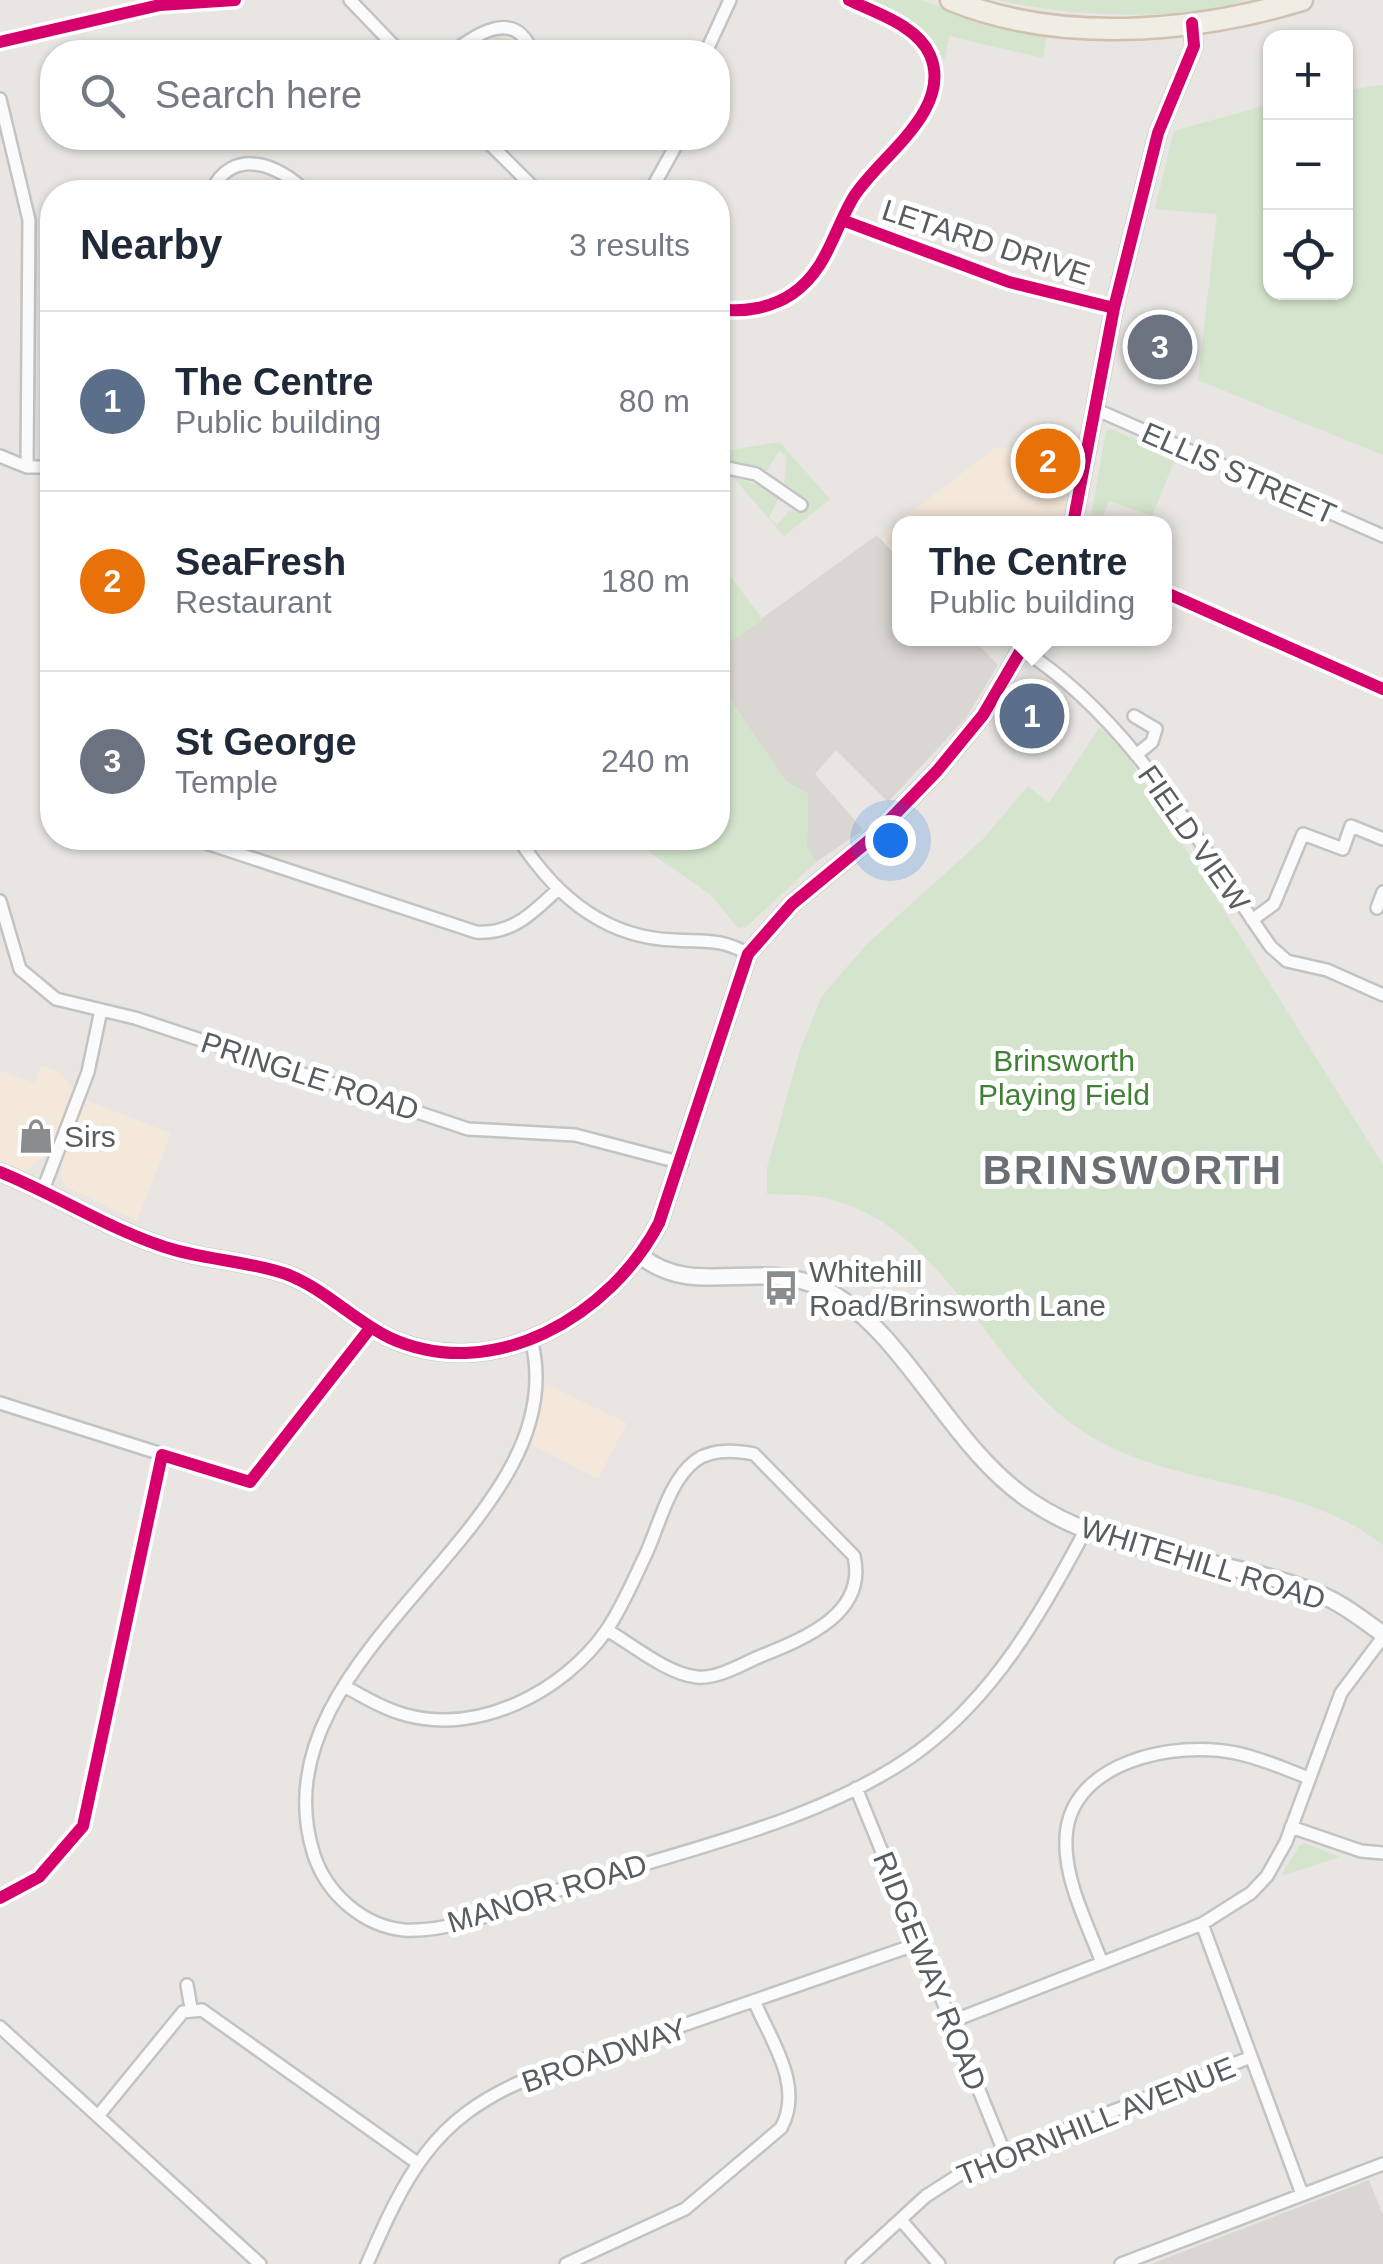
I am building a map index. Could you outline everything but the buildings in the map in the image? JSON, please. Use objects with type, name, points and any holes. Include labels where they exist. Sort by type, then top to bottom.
[{"type":"main road","points":[[951,0],[1020,20],[1074,26],[1192,23],[1244,16],[1302,0]]},
{"type":"street","points":[[0,42],[160,5],[236,0]]},
{"type":"street","points":[[350,0],[388,40]]},
{"type":"street","points":[[712,40],[730,0]]},
{"type":"street","points":[[730,309],[758,308],[792,294],[822,264],[860,186],[920,116],[933,85],[930,54],[911,32],[848,0]]},
{"type":"street","points":[[1075,516],[1114,308],[1158,133],[1194,46],[1192,23]]},
{"type":"street","points":[[468,40],[502,26],[516,30],[523,40]]},
{"type":"street","points":[[0,99],[29,220],[27,467]]},
{"type":"street","points":[[496,150],[526,180]]},
{"type":"street","points":[[657,180],[673,150]]},
{"type":"street","points":[[222,180],[232,168],[253,163],[276,167],[292,180]]},
{"type":"street","name":"LETARD DRIVE","points":[[842,220],[1009,282],[1114,308]]},
{"type":"street","name":"ELLIS STREET","points":[[1095,409],[1383,536]]},
{"type":"street","points":[[0,456],[27,467],[40,467]]},
{"type":"street","points":[[730,469],[756,474],[801,505]]},
{"type":"street","points":[[1172,596],[1383,688]]},
{"type":"street","points":[[0,1172],[159,1245],[288,1275],[371,1328],[416,1346],[486,1350],[531,1339],[589,1308],[641,1256],[669,1201],[748,954],[792,904],[872,838],[937,772],[982,714],[1025,646]]},
{"type":"street","name":"FIELD VIEW","points":[[1028,646],[1097,708],[1136,755],[1252,920],[1287,961],[1327,970],[1383,995]]},
{"type":"street","points":[[1134,716],[1156,729],[1152,742],[1136,755]]},
{"type":"street","points":[[1252,920],[1274,904],[1303,834],[1343,849],[1351,826],[1383,839]]},
{"type":"street","points":[[227,850],[476,932],[503,930],[518,923],[557,890]]},
{"type":"street","points":[[527,850],[557,890],[592,917],[628,932],[673,940],[716,939],[748,954]]},
{"type":"street","points":[[1376,908],[1383,892]]},
{"type":"street","name":"PRINGLE ROAD","points":[[0,901],[12,953],[30,981],[56,1000],[101,1010],[468,1129],[575,1135],[682,1163]]},
{"type":"street","points":[[43,1190],[88,1072],[101,1010]]},
{"type":"street","name":"WHITEHILL ROAD","points":[[641,1256],[671,1276],[780,1274],[841,1298],[872,1324],[986,1465],[1030,1502],[1085,1531],[1320,1594],[1383,1636]]},
{"type":"street","name":"MANOR ROAD","points":[[531,1339],[536,1398],[509,1466],[431,1576],[344,1686],[311,1758],[305,1797],[310,1841],[324,1878],[364,1917],[400,1930],[440,1926],[504,1908],[779,1819],[856,1788],[919,1751],[992,1680],[1020,1644],[1085,1531]]},
{"type":"street","points":[[0,1403],[250,1482]]},
{"type":"street","points":[[344,1686],[404,1714],[462,1721],[499,1710],[550,1684],[587,1655],[607,1630],[682,1475],[707,1455],[739,1451],[765,1462],[854,1556],[855,1585],[842,1610],[814,1634],[709,1676],[683,1673],[607,1630]]},
{"type":"street","points":[[0,1898],[38,1877],[83,1826],[162,1455]]},
{"type":"street","points":[[950,2022],[1202,1924],[1239,1903],[1267,1876],[1291,1828],[1340,1692],[1383,1636]]},
{"type":"street","points":[[1102,1963],[1068,1860],[1069,1816],[1085,1790],[1128,1762],[1207,1750],[1236,1753],[1309,1778]]},
{"type":"street","name":"RIDGEWAY ROAD","points":[[856,1788],[1005,2154]]},
{"type":"street","points":[[1291,1828],[1361,1852],[1383,1853]]},
{"type":"street","points":[[1202,1924],[1302,2194]]},
{"type":"street","name":"BROADWAY","points":[[367,2264],[391,2205],[416,2162],[474,2105],[496,2092],[920,1943]]},
{"type":"street","points":[[187,1985],[191,2008]]},
{"type":"street","points":[[566,2264],[685,2209],[780,2128],[789,2114],[790,2084],[755,2003]]},
{"type":"street","points":[[98,2116],[191,2008],[214,2016],[416,2162]]},
{"type":"street","points":[[0,2028],[260,2264]]},
{"type":"street","name":"THORNHILL AVENUE","points":[[852,2264],[940,2185],[1005,2154],[1250,2057]]},
{"type":"street","points":[[1121,2264],[1383,2164]]},
{"type":"street","points":[[901,2220],[939,2264]]},
{"type":"shaded area","points":[[995,448],[1089,449],[1075,516],[906,516],[907,515]]},
{"type":"shaded area","points":[[892,529],[892,551],[881,539]]},
{"type":"shaded area","points":[[877,535],[892,551],[892,646],[980,646],[998,665],[966,718],[888,802],[836,750],[815,774],[863,830],[816,862],[807,848],[808,794],[786,781],[730,699],[730,641]]},
{"type":"shaded area","points":[[41,1065],[57,1071],[74,1089],[48,1154],[25,1171],[0,1162],[0,1071],[35,1083]]},
{"type":"shaded area","points":[[86,1100],[171,1133],[137,1221],[66,1187],[61,1177],[61,1165]]},
{"type":"shaded area","points":[[546,1384],[627,1423],[598,1479],[532,1445]]},
{"type":"shaded area","points":[[1369,2180],[1383,2215],[1383,2264],[1151,2264]]},
{"type":"green space","points":[[864,0],[921,0],[972,20],[1046,36],[1043,58],[949,36],[945,59],[937,56],[919,28]]},
{"type":"green space","points":[[998,0],[1246,0],[1188,12],[1122,15]]},
{"type":"green space","points":[[1383,85],[1383,455],[1198,380],[1217,214],[1155,209],[1174,131],[1263,106],[1263,300],[1353,300],[1353,89]]},
{"type":"green space","points":[[1111,429],[1176,457],[1152,516],[1109,501],[1103,516],[1091,516],[1106,431]]},
{"type":"green space","points":[[779,442],[830,499],[784,536],[731,475],[776,493],[779,498],[769,517],[777,525],[790,510],[802,511],[807,501],[784,483],[787,456],[779,451],[767,470],[759,471],[730,463],[730,450]]},
{"type":"green space","points":[[730,575],[763,620],[730,642]]},
{"type":"green space","points":[[730,699],[786,781],[808,794],[807,847],[816,862],[746,927],[738,928],[711,895],[646,850],[730,850]]},
{"type":"green space","name":"Brinsworth Playing Field","points":[[1100,727],[1127,755],[1383,1165],[1383,1545],[1347,1522],[1309,1506],[1189,1474],[1111,1447],[1075,1426],[1042,1398],[959,1296],[899,1234],[862,1211],[820,1197],[767,1194],[767,1168],[800,1050],[822,996],[866,945],[983,839],[1028,786],[1049,803]]},
{"type":"green space","points":[[1304,1843],[1340,1857],[1281,1876],[1299,1846]]},
{"type":"cycle path","points":[[0,42],[160,5],[235,0]]},
{"type":"cycle path","points":[[730,310],[766,306],[804,284],[821,262],[853,198],[910,132],[931,95],[935,76],[924,45],[894,21],[849,0]]},
{"type":"cycle path","points":[[1075,516],[1114,308],[1158,133],[1194,46],[1192,23]]},
{"type":"cycle path","points":[[842,220],[1009,282],[1114,308]]},
{"type":"cycle path","points":[[1172,596],[1383,689]]},
{"type":"cycle path","points":[[0,1172],[159,1245],[286,1274],[390,1338],[429,1350],[469,1353],[508,1347],[546,1333],[611,1286],[638,1256],[659,1223],[748,954],[792,904],[872,838],[937,771],[983,715],[1023,646]]},
{"type":"cycle path","points":[[0,1898],[39,1877],[83,1826],[162,1455],[250,1482],[371,1327]]},
{"type":"place","name":"St George","points":[[1160,347]]},
{"type":"place","name":"SeaFresh","points":[[1048,461]]},
{"type":"place","name":"The Centre","points":[[1032,716]]},
{"type":"place","name":"Sirs","points":[[36,1136]]},
{"type":"place","name":"Whitehill Road/Brinsworth Lane","points":[[781,1288]]},
{"type":"district","name":"BRINSWORTH","points":[[1133,1170]]}]
